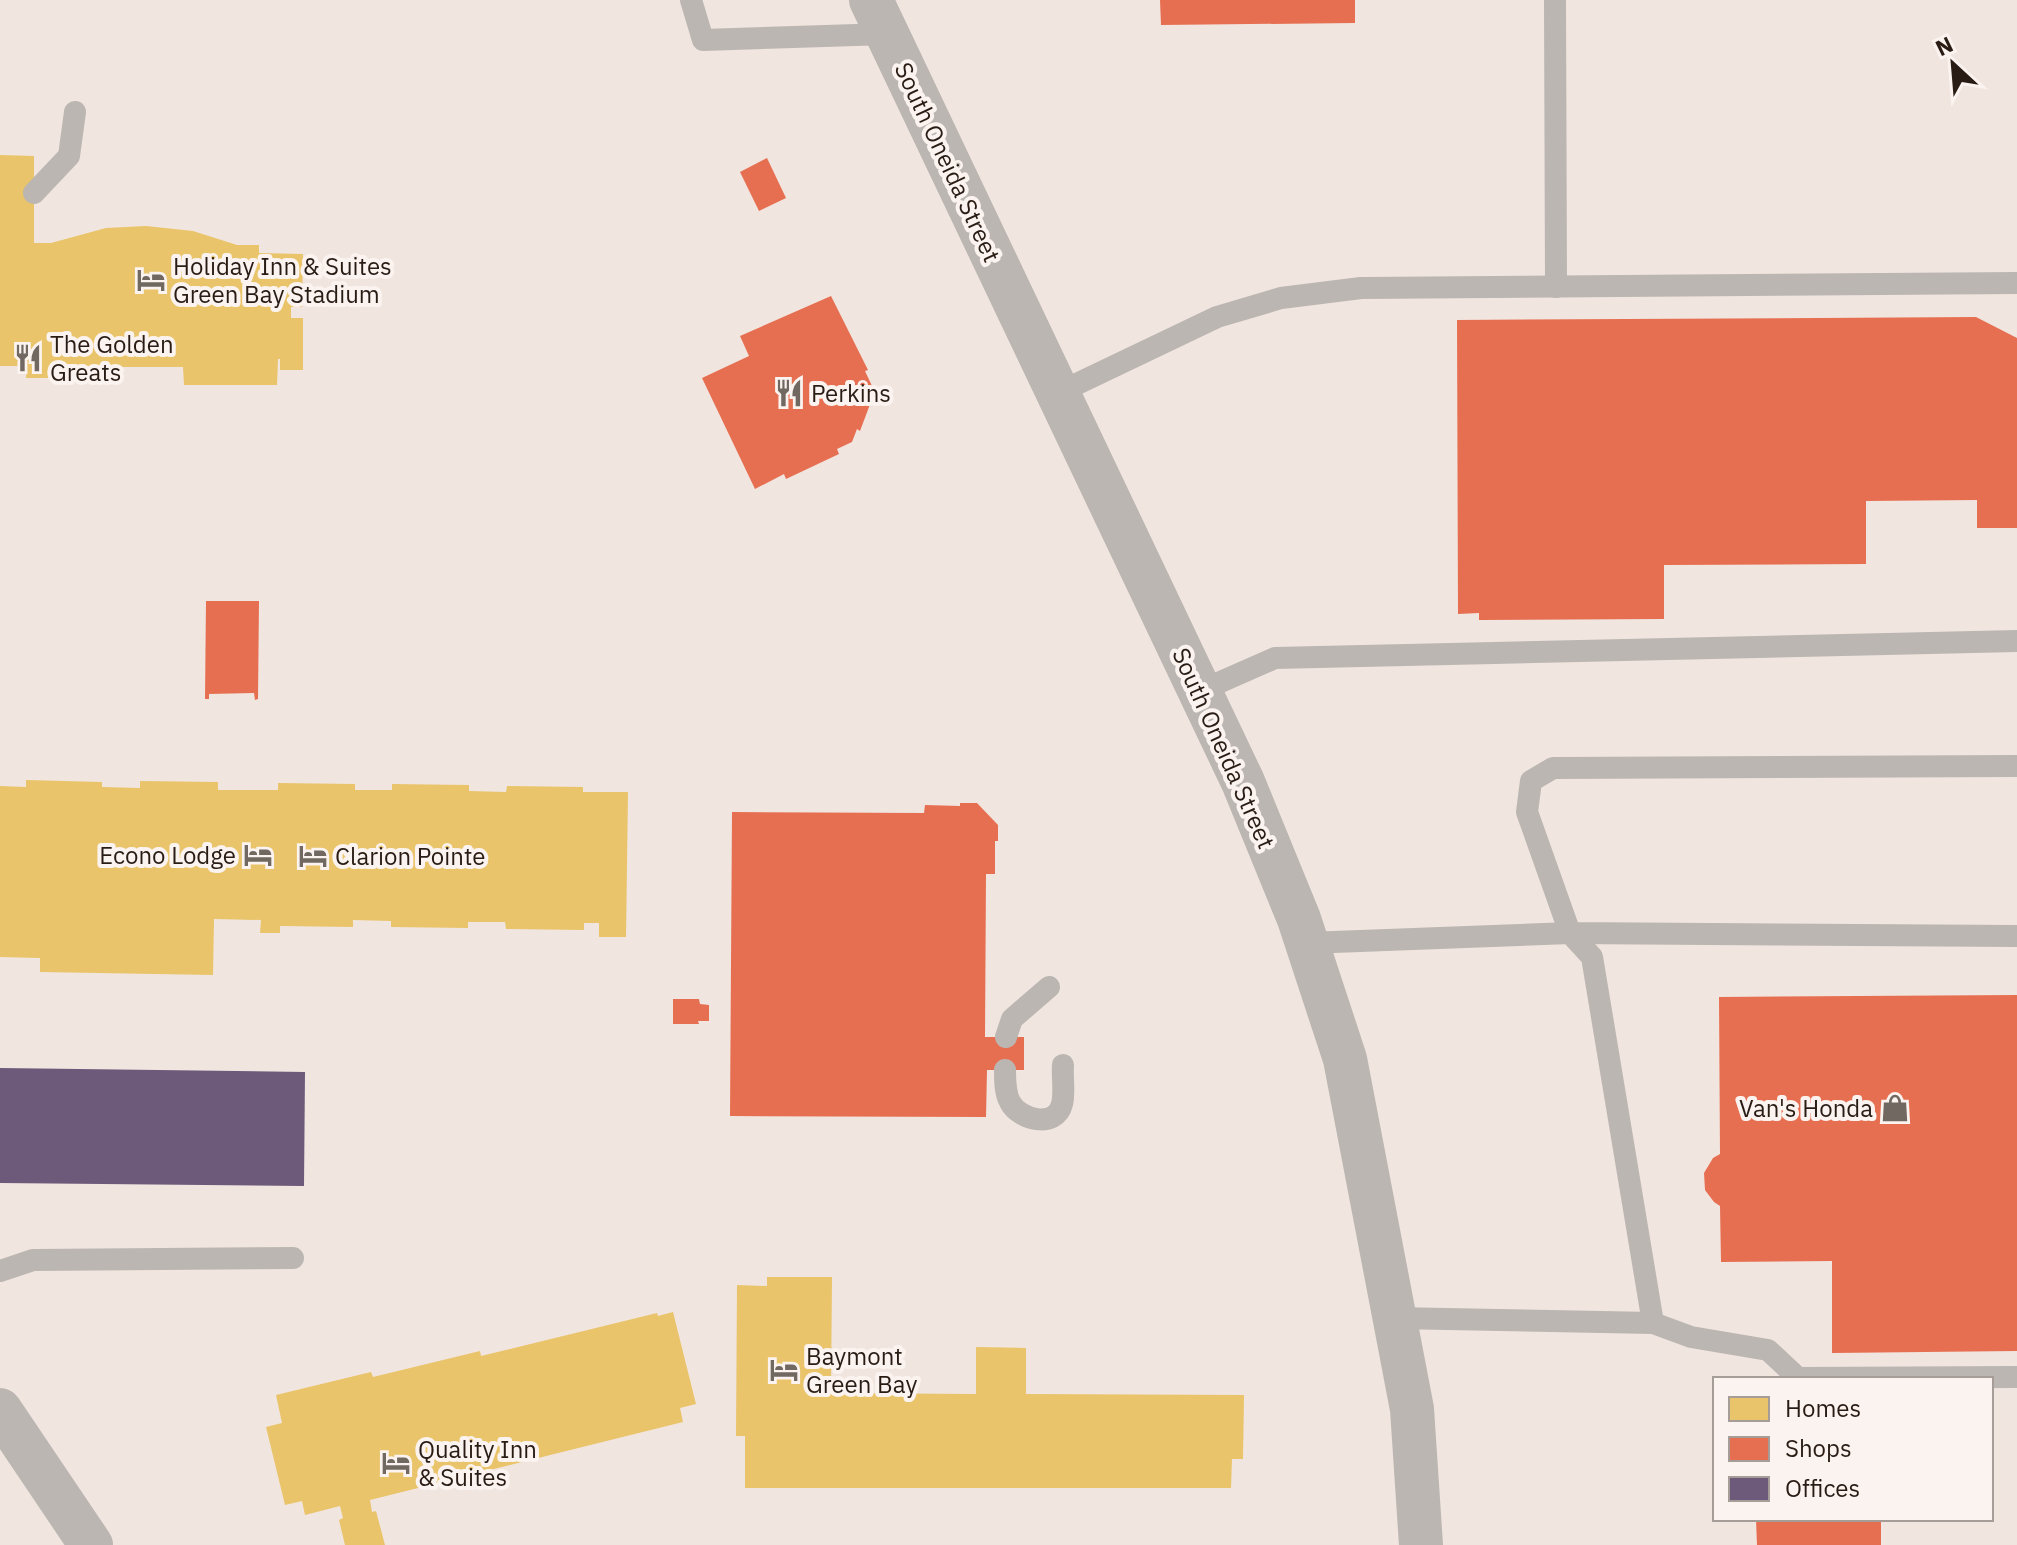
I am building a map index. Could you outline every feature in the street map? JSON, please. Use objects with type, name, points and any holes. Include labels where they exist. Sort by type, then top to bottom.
[{"type":"street","name":"South Oneida Street","points":[[879,17],[1243,782],[1307,943],[1345,1059],[1412,1409],[1421,1545]]},
{"type":"street","points":[[0,1410],[91,1545]]},
{"type":"lane","points":[[691,0],[703,40],[879,17]]},
{"type":"lane","points":[[1555,0],[1556,287]]},
{"type":"lane","points":[[34,193],[69,156],[75,112]]},
{"type":"lane","points":[[1058,393],[1217,317],[1281,298],[1361,288],[2017,283]]},
{"type":"lane","points":[[1200,691],[1275,658],[2017,641]]},
{"type":"lane","points":[[1653,1323],[1592,957],[1570,933],[1527,812],[1531,781],[1553,768],[2017,766]]},
{"type":"lane","points":[[1307,943],[1570,933],[2017,936]]},
{"type":"lane","points":[[1006,1037],[1012,1019],[1049,987]]},
{"type":"lane","points":[[1005,1070],[1010,1103],[1027,1117],[1041,1120],[1054,1115],[1062,1106],[1063,1065]]},
{"type":"lane","points":[[0,1271],[33,1260],[293,1258]]},
{"type":"lane","points":[[1394,1318],[1653,1323],[1691,1337],[1768,1350],[1797,1377]]},
{"type":"lane","points":[[1993,1377],[2017,1377]]},
{"type":"shaded area","points":[[0,0],[2017,0],[2017,1545],[0,1545]]},
{"type":"building: Homes","name":"Holiday Inn & Suites Green Bay Stadium","points":[[0,155],[34,156],[34,243],[51,243],[106,228],[146,226],[193,231],[237,245],[259,245],[259,253],[303,254],[302,307],[291,307],[291,318],[303,318],[303,370],[280,370],[278,359],[277,385],[184,385],[183,367],[100,367],[100,378],[26,378],[27,366],[0,366]]},
{"type":"building: Homes","name":"Clarion Pointe","points":[[26,780],[102,782],[102,787],[140,788],[140,781],[218,782],[218,790],[278,790],[278,783],[355,784],[355,790],[392,790],[392,784],[469,785],[469,791],[506,792],[507,786],[583,787],[583,792],[628,792],[626,937],[599,937],[599,923],[584,923],[584,930],[506,929],[505,922],[468,922],[468,928],[391,927],[391,921],[353,920],[353,927],[280,926],[280,933],[260,933],[261,920],[214,919],[213,975],[40,972],[40,958],[0,957],[0,786],[26,787]]},
{"type":"building: Homes","name":"Baymont Green Bay","points":[[767,1277],[832,1277],[831,1393],[976,1394],[976,1347],[1026,1348],[1026,1394],[1244,1395],[1243,1459],[1232,1459],[1231,1488],[745,1488],[745,1436],[736,1436],[737,1285],[767,1286]]},
{"type":"building: Homes","name":"Quality Inn & Suites","points":[[673,1312],[696,1404],[680,1408],[683,1422],[370,1500],[385,1545],[345,1545],[339,1520],[343,1518],[340,1506],[305,1515],[302,1501],[285,1505],[266,1427],[282,1423],[276,1395],[371,1372],[373,1377],[480,1351],[481,1356],[657,1313],[658,1316]]},
{"type":"building: Shops","points":[[1160,0],[1355,0],[1355,23],[1161,25]]},
{"type":"building: Shops","points":[[767,158],[786,198],[759,211],[740,172]]},
{"type":"building: Shops","points":[[831,296],[868,370],[865,371],[872,386],[868,398],[872,399],[860,431],[857,429],[852,442],[837,449],[839,454],[786,479],[784,474],[755,489],[702,378],[749,356],[740,336]]},
{"type":"building: Shops","points":[[1976,317],[2017,338],[2017,528],[1977,528],[1977,500],[1866,501],[1866,564],[1664,565],[1664,619],[1479,620],[1479,613],[1458,614],[1457,320]]},
{"type":"building: Shops","points":[[206,601],[259,601],[258,699],[255,700],[254,693],[209,694],[209,699],[205,699]]},
{"type":"building: Shops","points":[[960,803],[977,803],[998,825],[995,874],[986,874],[985,1037],[1024,1037],[1024,1070],[987,1070],[986,1117],[730,1116],[732,812],[924,813],[925,805],[960,806]]},
{"type":"building: Shops","points":[[2017,995],[2017,1351],[1832,1353],[1832,1261],[1721,1262],[1720,1206],[1705,1190],[1704,1173],[1713,1158],[1720,1154],[1719,997]]},
{"type":"building: Shops","points":[[673,999],[699,999],[700,1004],[709,1005],[709,1021],[673,1024]]},
{"type":"building: Shops","points":[[1756,1521],[1881,1521],[1881,1545],[1757,1545]]},
{"type":"building: Offices","points":[[0,1068],[305,1072],[304,1186],[0,1183]]},
{"type":"place","name":"Holiday Inn & Suites Green Bay Stadium","points":[[151,280]]},
{"type":"place","name":"The Golden Greats","points":[[28,358]]},
{"type":"place","name":"Perkins","points":[[789,393]]},
{"type":"place","name":"Econo Lodge","points":[[258,855]]},
{"type":"place","name":"Clarion Pointe","points":[[313,856]]},
{"type":"place","name":"Van's Honda","points":[[1895,1108]]},
{"type":"place","name":"Baymont Green Bay","points":[[784,1370]]},
{"type":"place","name":"Quality Inn & Suites","points":[[396,1463]]}]
